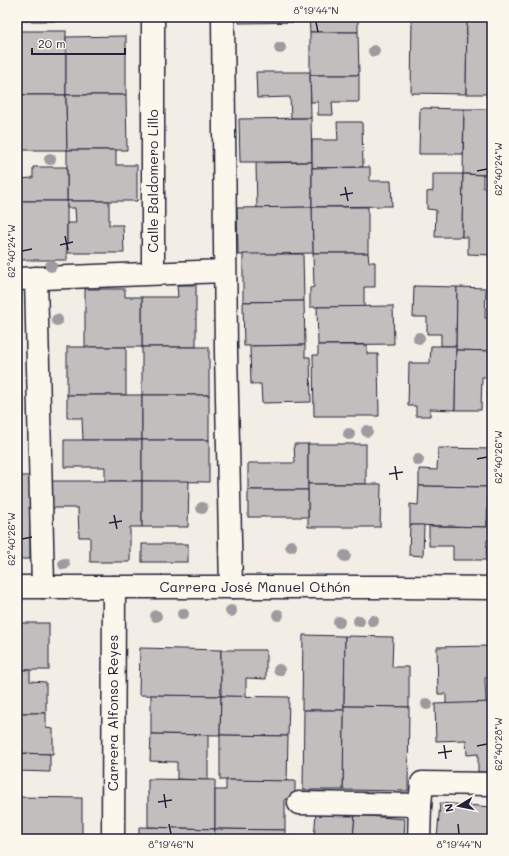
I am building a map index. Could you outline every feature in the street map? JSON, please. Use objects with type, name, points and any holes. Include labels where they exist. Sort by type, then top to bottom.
[{"type":"street","name":"Calle Baldomero Lillo","points":[[153,17],[153,273],[224,271]]},
{"type":"street","points":[[223,17],[224,271],[231,587]]},
{"type":"street","points":[[42,587],[26,278],[153,273]]},
{"type":"street","name":"Carrera José Manuel Othón","points":[[17,587],[492,588]]},
{"type":"street","name":"Carrera Alfonso Reyes","points":[[113,839],[114,587]]},
{"type":"street","points":[[419,839],[422,783],[492,784]]},
{"type":"street","points":[[299,803],[420,805]]},
{"type":"building","points":[[17,17],[66,17],[66,21],[17,21]]},
{"type":"building","points":[[105,17],[132,17],[132,19],[105,19]]},
{"type":"building","points":[[239,17],[309,17],[309,22],[239,23]]},
{"type":"building","points":[[309,17],[358,17],[358,32],[310,32]]},
{"type":"building","points":[[412,18],[467,18],[466,94],[411,93]]},
{"type":"building","points":[[467,18],[492,19],[492,94],[466,94]]},
{"type":"building","points":[[17,31],[66,31],[66,95],[17,95]]},
{"type":"building","points":[[310,32],[358,32],[359,75],[310,75]]},
{"type":"building","points":[[126,36],[126,95],[66,95],[66,37]]},
{"type":"building","points":[[256,72],[310,72],[311,118],[291,118],[290,97],[257,98]]},
{"type":"building","points":[[310,75],[359,75],[359,102],[332,102],[333,115],[318,115],[318,102],[311,102]]},
{"type":"building","points":[[17,95],[66,95],[67,150],[17,150]]},
{"type":"building","points":[[66,95],[126,95],[127,150],[67,150]]},
{"type":"building","points":[[420,108],[464,109],[463,154],[419,154]]},
{"type":"building","points":[[464,109],[492,109],[492,175],[463,174]]},
{"type":"building","points":[[311,118],[312,162],[240,162],[239,119]]},
{"type":"building","points":[[337,122],[362,122],[363,167],[312,168],[312,140],[338,140]]},
{"type":"building","points":[[67,150],[116,150],[116,165],[137,165],[137,201],[67,201]]},
{"type":"building","points":[[312,162],[312,207],[257,208],[256,163]]},
{"type":"building","points":[[33,167],[67,167],[67,201],[19,201],[18,179],[33,178]]},
{"type":"building","points":[[370,167],[370,181],[391,181],[392,206],[312,207],[312,168]]},
{"type":"building","points":[[433,174],[463,174],[462,237],[435,237],[436,210],[427,209],[427,192],[433,191]]},
{"type":"building","points":[[463,174],[483,175],[483,188],[492,188],[492,255],[468,254],[468,237],[462,237]]},
{"type":"building","points":[[19,201],[67,201],[67,260],[19,260]]},
{"type":"building","points":[[67,201],[109,201],[109,225],[123,225],[124,253],[67,253],[67,223],[76,223],[75,208],[67,208]]},
{"type":"building","points":[[312,207],[368,207],[368,253],[313,253]]},
{"type":"building","points":[[312,207],[313,253],[238,255],[237,208]]},
{"type":"building","points":[[313,253],[368,253],[369,262],[375,262],[375,287],[364,287],[364,307],[310,307],[310,288],[314,287]]},
{"type":"building","points":[[243,254],[303,254],[304,301],[243,302]]},
{"type":"building","points":[[177,285],[196,285],[196,347],[142,347],[142,297],[178,297]]},
{"type":"building","points":[[414,286],[457,287],[456,346],[441,346],[441,334],[427,334],[427,317],[413,317]]},
{"type":"building","points":[[457,287],[486,288],[485,318],[491,318],[491,351],[456,350]]},
{"type":"building","points":[[85,289],[125,289],[125,297],[142,297],[142,347],[85,347]]},
{"type":"building","points":[[304,301],[305,345],[244,346],[243,302]]},
{"type":"building","points":[[393,306],[394,344],[318,345],[317,307]]},
{"type":"building","points":[[305,345],[305,357],[310,357],[311,402],[262,403],[261,384],[251,384],[250,346]]},
{"type":"building","points":[[318,345],[367,345],[367,354],[378,354],[379,416],[314,416],[313,355],[318,355]]},
{"type":"building","points":[[431,346],[456,346],[455,410],[430,409],[430,416],[416,416],[416,406],[408,406],[409,363],[430,363]]},
{"type":"building","points":[[67,347],[126,347],[126,395],[67,395]]},
{"type":"building","points":[[142,347],[209,347],[209,395],[142,395]]},
{"type":"building","points":[[456,350],[492,351],[492,377],[482,377],[481,410],[455,410]]},
{"type":"building","points":[[67,395],[142,395],[142,440],[83,440],[82,418],[67,418]]},
{"type":"building","points":[[142,395],[209,395],[209,440],[142,440]]},
{"type":"building","points":[[64,440],[142,440],[142,481],[105,481],[105,467],[64,467]]},
{"type":"building","points":[[142,440],[209,440],[209,482],[142,481]]},
{"type":"building","points":[[294,444],[308,444],[308,490],[248,490],[248,463],[295,463]]},
{"type":"building","points":[[308,444],[366,444],[366,484],[308,484]]},
{"type":"building","points":[[438,448],[492,449],[492,487],[419,486],[419,469],[437,470]]},
{"type":"building","points":[[17,476],[30,476],[30,559],[17,559]]},
{"type":"building","points":[[49,481],[142,481],[142,527],[130,527],[130,562],[90,562],[90,537],[79,537],[78,508],[49,508]]},
{"type":"building","points":[[142,481],[189,481],[188,527],[142,527]]},
{"type":"building","points":[[308,484],[381,484],[380,527],[308,527]]},
{"type":"building","points":[[419,486],[488,487],[487,527],[410,525],[410,504],[418,505]]},
{"type":"building","points":[[248,490],[308,490],[308,517],[248,517]]},
{"type":"building","points":[[487,521],[492,521],[492,540],[487,540],[486,560],[453,560],[453,546],[429,546],[429,526],[487,527]]},
{"type":"building","points":[[410,525],[424,525],[423,556],[409,555]]},
{"type":"building","points":[[142,544],[188,544],[188,562],[142,562]]},
{"type":"building","points":[[17,623],[49,623],[49,670],[17,670]]},
{"type":"building","points":[[303,635],[345,636],[344,710],[302,710]]},
{"type":"building","points":[[345,636],[393,637],[392,667],[409,667],[409,707],[344,706]]},
{"type":"building","points":[[490,646],[491,678],[485,678],[486,703],[446,704],[446,694],[438,694],[437,647]]},
{"type":"building","points":[[140,648],[221,650],[221,696],[139,695]]},
{"type":"building","points":[[221,650],[266,650],[266,679],[246,678],[246,697],[221,696]]},
{"type":"building","points":[[17,670],[30,670],[30,681],[46,682],[46,713],[17,713]]},
{"type":"building","points":[[151,695],[221,696],[220,735],[151,734]]},
{"type":"building","points":[[221,696],[289,697],[288,736],[220,735]]},
{"type":"building","points":[[492,702],[492,772],[478,772],[478,754],[467,755],[466,740],[436,741],[435,704]]},
{"type":"building","points":[[344,706],[409,707],[408,791],[343,790]]},
{"type":"building","points":[[304,710],[344,710],[343,790],[303,790]]},
{"type":"building","points":[[17,713],[46,713],[46,728],[53,729],[53,754],[17,753]]},
{"type":"building","points":[[151,734],[208,735],[208,780],[177,779],[177,762],[150,761]]},
{"type":"building","points":[[220,735],[288,736],[287,781],[220,780]]},
{"type":"building","points":[[17,753],[50,754],[50,772],[17,771]]},
{"type":"building","points":[[148,779],[215,780],[215,829],[148,827]]},
{"type":"building","points":[[226,780],[295,781],[295,800],[285,799],[285,830],[215,829],[215,790],[226,790]]},
{"type":"building","points":[[17,797],[82,798],[82,839],[17,839]]},
{"type":"building","points":[[440,803],[492,807],[492,839],[437,839]]},
{"type":"building","points":[[316,812],[355,815],[353,839],[314,839]]},
{"type":"building","points":[[355,815],[405,819],[404,839],[353,839]]},
{"type":"building","points":[[139,827],[215,829],[214,839],[139,839]]},
{"type":"building","points":[[215,829],[285,830],[285,836],[300,836],[300,839],[214,839]]}]
